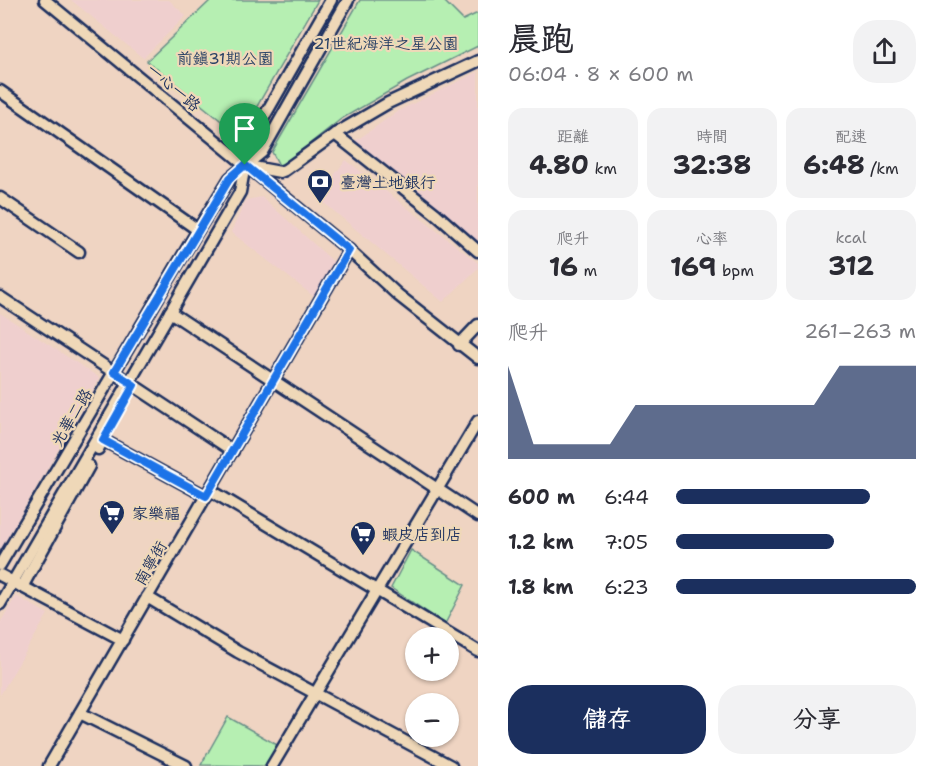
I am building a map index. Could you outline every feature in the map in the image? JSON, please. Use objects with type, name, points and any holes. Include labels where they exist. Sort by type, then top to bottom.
[{"type":"street","name":"一心一路","points":[[45,0],[349,250],[398,295],[478,358]]},
{"type":"street","points":[[245,165],[249,143],[331,0]]},
{"type":"street","points":[[245,165],[262,152],[348,0]]},
{"type":"street","points":[[245,165],[280,172],[335,134],[388,103],[478,62]]},
{"type":"street","points":[[0,91],[198,230]]},
{"type":"street","points":[[335,134],[436,214],[478,251]]},
{"type":"street","name":"光華二路","points":[[0,565],[198,230],[230,178],[245,165]]},
{"type":"street","name":"光華二路","points":[[0,604],[17,584],[67,489],[132,384],[170,312],[240,192],[245,165]]},
{"type":"street","points":[[0,198],[79,252]]},
{"type":"street","name":"南寧街","points":[[49,766],[349,250]]},
{"type":"street","points":[[0,297],[233,451]]},
{"type":"street","points":[[170,312],[478,516]]},
{"type":"street","points":[[459,345],[478,325]]},
{"type":"street","points":[[17,584],[103,440],[132,384]]},
{"type":"street","points":[[272,766],[478,421]]},
{"type":"street","points":[[103,440],[208,493],[478,651]]},
{"type":"street","points":[[51,480],[67,489]]},
{"type":"street","points":[[0,575],[123,640]]},
{"type":"street","points":[[147,597],[238,652],[451,766]]},
{"type":"street","points":[[80,713],[186,766]]},
{"type":"shaded area","points":[[71,0],[169,0],[186,16],[143,58]]},
{"type":"shaded area","points":[[478,72],[478,246],[354,142],[398,111]]},
{"type":"shaded area","points":[[346,160],[478,263],[478,268],[443,302],[317,197]]},
{"type":"shaded area","points":[[262,197],[336,264],[317,299],[231,232],[246,200]]},
{"type":"shaded area","points":[[0,313],[100,378],[0,550]]},
{"type":"shaded area","points":[[16,596],[48,614],[0,695],[0,623]]},
{"type":"green space","name":"前鎮31期公園","points":[[211,0],[318,0],[240,136],[147,61]]},
{"type":"green space","name":"21世紀海洋之星公園","points":[[360,0],[443,0],[463,20],[478,13],[478,46],[407,81],[341,119],[280,167],[272,152]]},
{"type":"green space","points":[[411,550],[465,585],[445,624],[391,588]]},
{"type":"green space","points":[[228,717],[279,746],[268,766],[201,765]]},
{"type":"place","name":"臺灣土地銀行","points":[[320,205]]},
{"type":"place","name":"家樂福","points":[[112,536]]},
{"type":"place","name":"蝦皮店到店","points":[[363,557]]},
{"type":"route","points":[[245,165],[349,250],[206,496],[103,440],[134,385],[114,372],[230,178],[245,165]]}]
